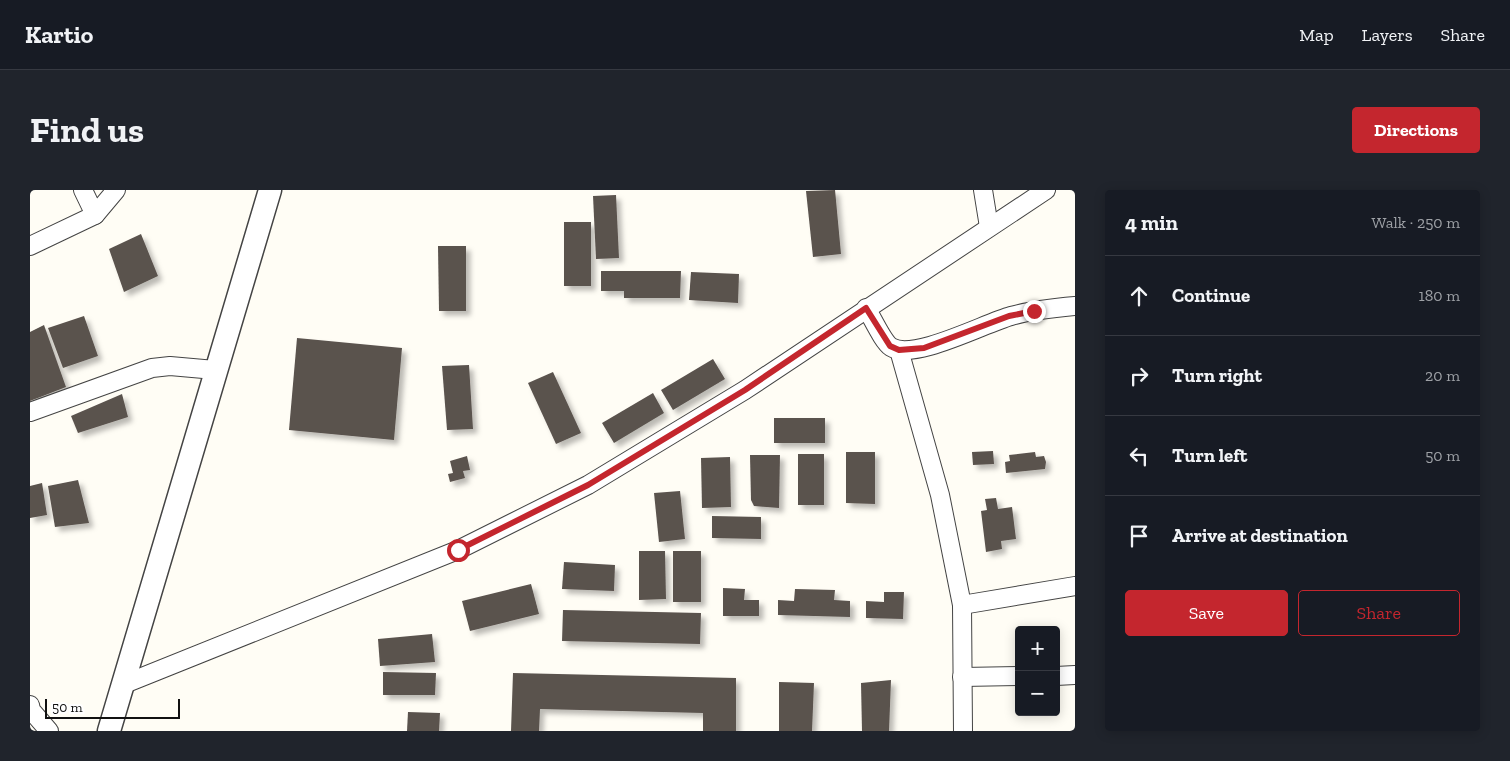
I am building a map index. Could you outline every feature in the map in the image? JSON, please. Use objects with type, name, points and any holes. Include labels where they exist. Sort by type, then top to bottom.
[{"type":"street","points":[[82,190],[95,215]]},
{"type":"street","points":[[30,246],[95,215],[116,190]]},
{"type":"street","points":[[109,731],[270,190]]},
{"type":"street","points":[[983,190],[989,227]]},
{"type":"street","points":[[122,685],[458,550],[580,489],[745,390],[1046,190]]},
{"type":"street","points":[[866,308],[890,346],[899,350],[924,348],[1009,316],[1075,306]]},
{"type":"street","points":[[899,350],[940,495],[962,605],[963,731]]},
{"type":"street","points":[[30,412],[152,368],[170,366],[215,370]]},
{"type":"street","points":[[962,605],[1075,586]]},
{"type":"street","points":[[1060,676],[1075,675]]},
{"type":"street","points":[[962,678],[1015,676]]},
{"type":"street","points":[[30,709],[49,731]]},
{"type":"building","points":[[835,190],[841,254],[813,257],[806,191]]},
{"type":"building","points":[[616,195],[619,258],[596,259],[593,196]]},
{"type":"building","points":[[564,222],[591,222],[591,286],[564,286]]},
{"type":"building","points":[[141,234],[158,276],[124,292],[109,249]]},
{"type":"building","points":[[438,246],[466,246],[466,311],[439,311]]},
{"type":"building","points":[[601,271],[681,271],[680,298],[624,298],[624,291],[601,291]]},
{"type":"building","points":[[691,272],[739,274],[738,303],[689,300]]},
{"type":"building","points":[[84,316],[98,356],[63,368],[48,328]]},
{"type":"building","points":[[44,325],[66,387],[30,401],[30,332]]},
{"type":"building","points":[[297,338],[402,348],[394,440],[289,430]]},
{"type":"building","points":[[713,359],[725,379],[673,410],[661,390]]},
{"type":"building","points":[[469,365],[473,429],[447,430],[442,366]]},
{"type":"building","points":[[553,372],[581,433],[556,444],[528,383]]},
{"type":"building","points":[[653,393],[664,413],[614,443],[602,423]]},
{"type":"building","points":[[122,394],[128,417],[78,433],[71,416]]},
{"type":"building","points":[[774,418],[825,418],[825,443],[774,443]]},
{"type":"building","points":[[993,451],[994,464],[973,465],[972,452]]},
{"type":"building","points":[[846,452],[875,452],[875,504],[846,503]]},
{"type":"building","points":[[1035,452],[1036,457],[1044,456],[1046,462],[1045,469],[1006,473],[1005,462],[1010,461],[1009,455]]},
{"type":"building","points":[[798,454],[824,454],[824,505],[798,505]]},
{"type":"building","points":[[750,455],[780,455],[779,508],[754,506],[751,500]]},
{"type":"building","points":[[467,456],[470,470],[463,471],[465,478],[450,482],[448,474],[453,473],[450,461]]},
{"type":"building","points":[[730,457],[731,507],[702,508],[701,458]]},
{"type":"building","points":[[78,480],[89,523],[55,527],[48,486]]},
{"type":"building","points":[[42,483],[47,515],[30,518],[30,486]]},
{"type":"building","points":[[680,491],[685,539],[659,542],[654,493]]},
{"type":"building","points":[[996,498],[998,509],[1012,507],[1016,539],[1001,541],[1002,549],[986,552],[981,511],[987,510],[985,499]]},
{"type":"building","points":[[712,516],[761,517],[761,539],[712,538]]},
{"type":"building","points":[[639,551],[665,551],[666,599],[639,600]]},
{"type":"building","points":[[673,551],[701,551],[701,602],[673,602]]},
{"type":"building","points":[[564,562],[615,565],[614,591],[562,589]]},
{"type":"building","points":[[531,584],[539,614],[470,631],[462,601]]},
{"type":"building","points":[[723,588],[745,589],[744,600],[759,600],[759,616],[723,616]]},
{"type":"building","points":[[795,589],[835,590],[834,600],[850,601],[850,617],[778,615],[778,600],[794,601]]},
{"type":"building","points":[[884,592],[904,592],[903,619],[866,618],[866,601],[884,602]]},
{"type":"building","points":[[563,610],[701,613],[700,644],[562,641]]},
{"type":"building","points":[[432,634],[435,662],[380,666],[378,639]]},
{"type":"building","points":[[383,672],[436,673],[435,695],[383,695]]},
{"type":"building","points":[[513,673],[736,678],[736,731],[703,731],[703,713],[540,709],[539,731],[511,731]]},
{"type":"building","points":[[891,680],[889,731],[862,731],[861,683]]},
{"type":"building","points":[[779,682],[814,683],[812,731],[779,731]]},
{"type":"building","points":[[408,712],[440,713],[439,731],[407,731]]},
{"type":"route","points":[[458,550],[588,485],[745,390],[866,308],[890,346],[899,350],[924,348],[1009,316],[1034,311]]}]
